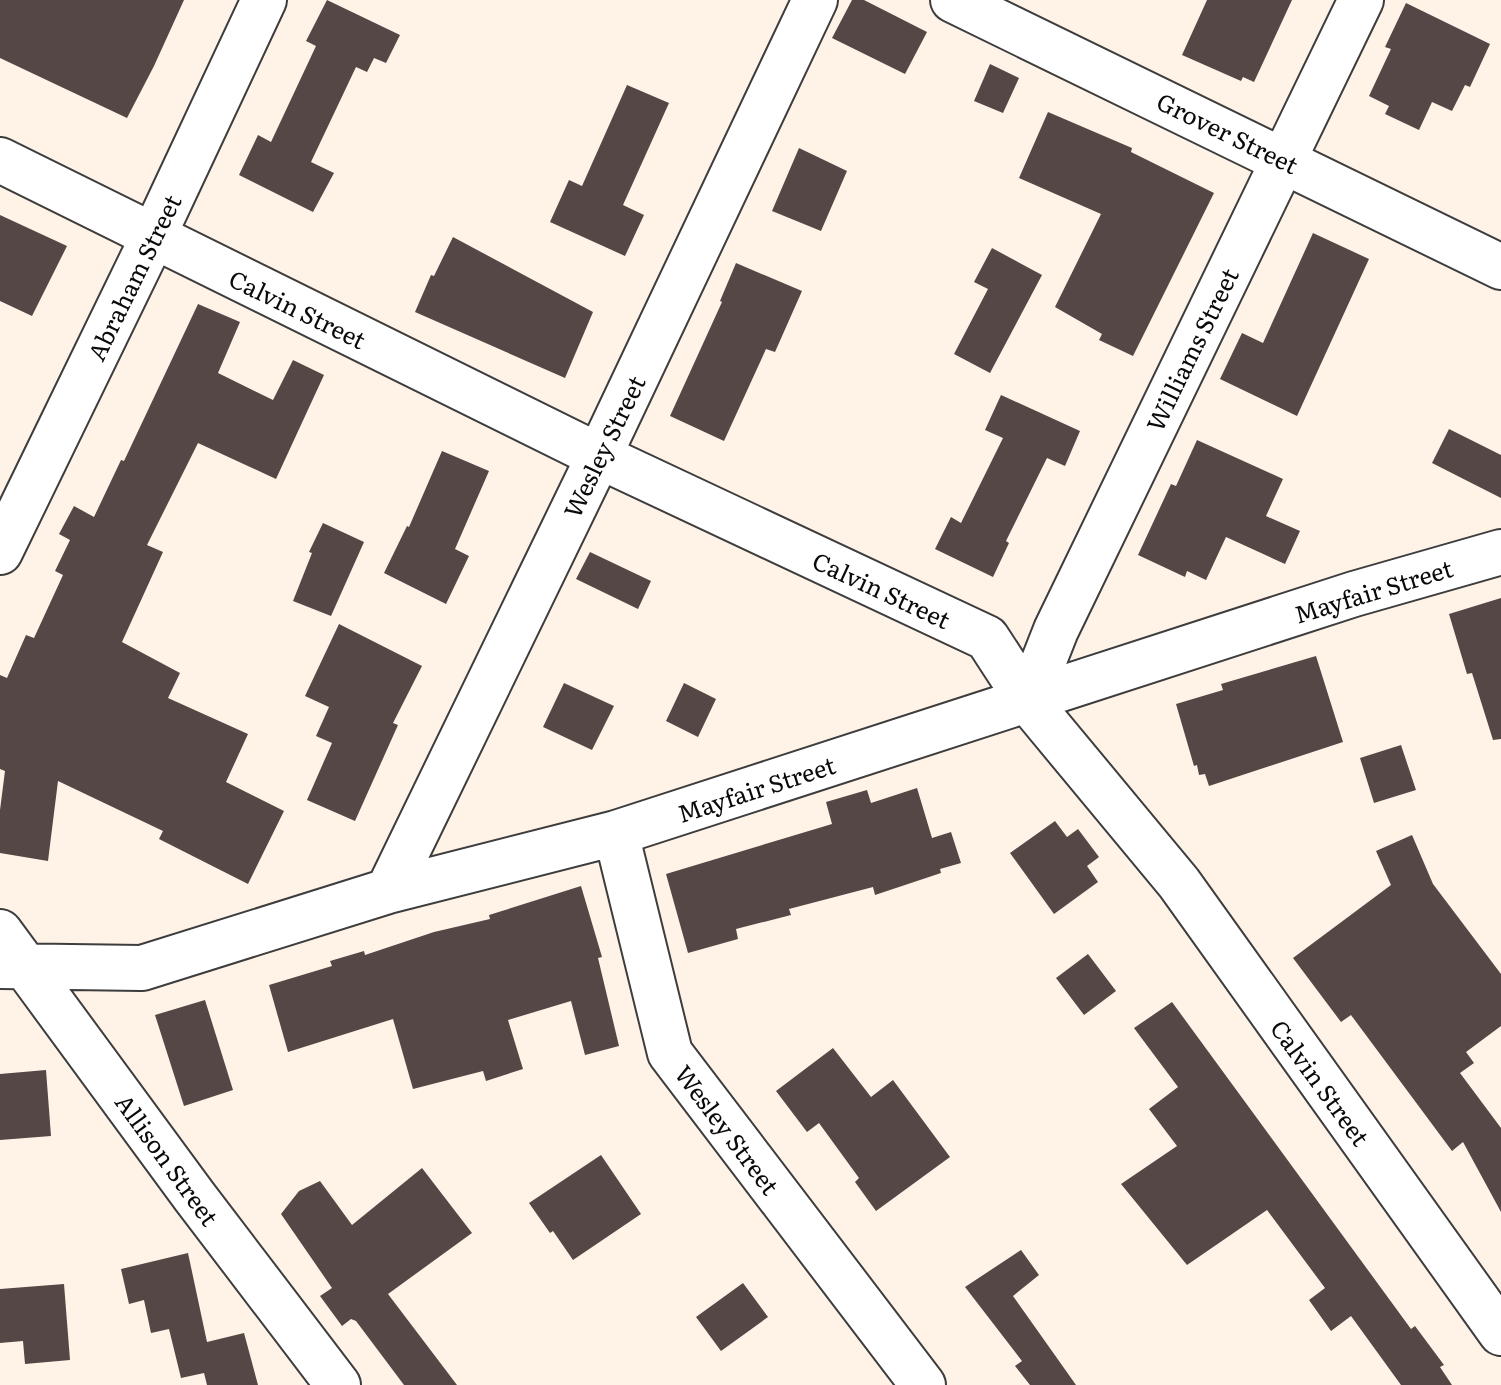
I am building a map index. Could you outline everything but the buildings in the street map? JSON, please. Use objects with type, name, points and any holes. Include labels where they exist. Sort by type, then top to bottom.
[{"type":"street","name":"Abraham Street","points":[[0,552],[264,0]]},
{"type":"street","name":"Wesley Street","points":[[388,891],[815,0]]},
{"type":"street","name":"Grover Street","points":[[953,0],[1501,267]]},
{"type":"street","name":"Williams Street","points":[[1028,701],[1056,630],[1361,0]]},
{"type":"street","name":"Calvin Street","points":[[0,160],[599,456],[987,638],[1028,701],[1179,883],[1501,1333]]},
{"type":"street","name":"Mayfair Street","points":[[14,967],[142,968],[388,891],[616,833],[1354,594],[1501,552]]},
{"type":"street","name":"Wesley Street","points":[[616,833],[670,1053],[923,1385]]},
{"type":"street","name":"Allison Street","points":[[0,932],[14,967],[338,1385]]}]
